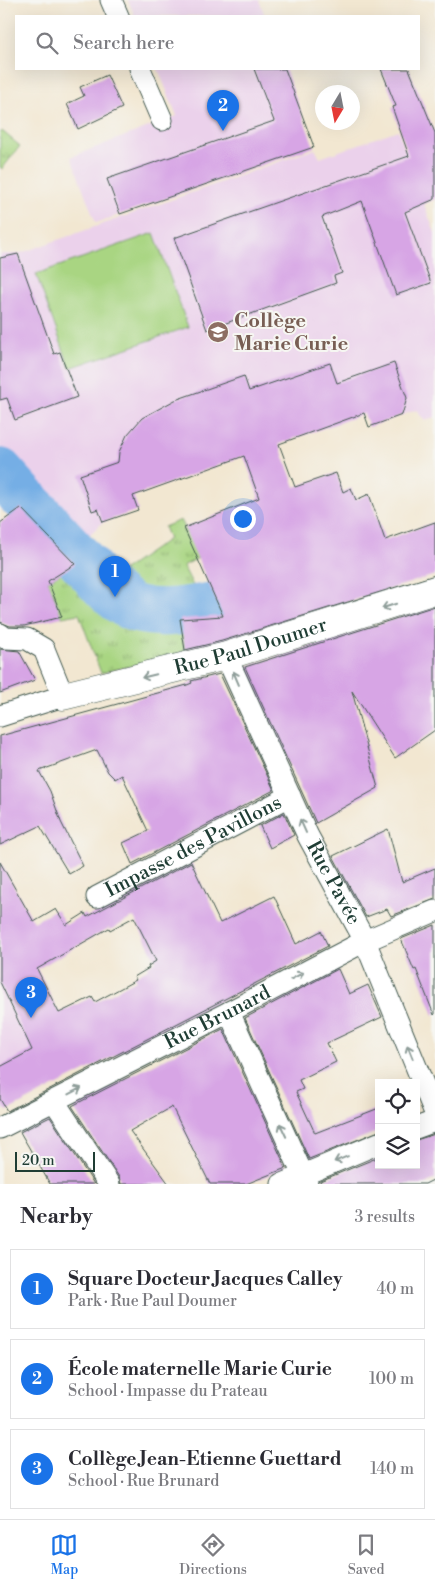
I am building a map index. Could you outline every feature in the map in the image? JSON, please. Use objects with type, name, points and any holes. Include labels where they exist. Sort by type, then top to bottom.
[{"type":"street","points":[[111,0],[118,15]]},
{"type":"street","points":[[140,70],[162,120]]},
{"type":"street","name":"Rue Paul Doumer","points":[[63,696],[226,656],[435,590]]},
{"type":"street","points":[[0,634],[5,638],[27,639],[44,649],[63,696],[0,716]]},
{"type":"street","name":"Rue Pavée","points":[[226,656],[308,836],[364,941],[435,1113]]},
{"type":"street","name":"Impasse des Pavillons","points":[[97,897],[290,796]]},
{"type":"street","name":"Rue Brunard","points":[[0,1128],[364,941],[435,911]]},
{"type":"street","points":[[229,1012],[305,1179]]},
{"type":"street","points":[[54,1101],[109,1184]]},
{"type":"street","points":[[420,1127],[435,1121]]},
{"type":"street","points":[[282,1184],[305,1179],[375,1145]]},
{"type":"shaded area","points":[[128,0],[259,0],[265,15],[135,15]]},
{"type":"shaded area","points":[[158,70],[285,70],[314,147],[96,223],[71,157],[177,116]]},
{"type":"shaded area","name":"Collège Marie Curie","points":[[398,130],[405,149],[413,146],[417,155],[407,159],[435,233],[435,417],[425,421],[416,410],[369,427],[364,414],[279,444],[284,457],[249,470],[243,456],[134,496],[138,510],[103,522],[87,537],[0,458],[0,254],[18,254],[315,149],[320,158]]},
{"type":"shaded area","points":[[0,933],[27,950],[86,1067],[0,1112]]},
{"type":"green space","points":[[2,131],[20,146],[2,169],[0,167],[0,133]]},
{"type":"green space","points":[[154,233],[188,327],[70,368],[36,274]]},
{"type":"green space","points":[[181,520],[200,557],[183,566],[195,589],[175,593],[186,653],[101,673],[79,614],[62,617],[48,581],[75,564],[88,575],[97,569],[95,564],[98,563],[111,579],[169,539],[164,527]]},
{"type":"building","points":[[254,70],[285,70],[314,147],[120,214],[107,179],[274,121]]},
{"type":"building","points":[[381,70],[409,70],[435,133],[435,199],[405,212],[431,283],[396,295],[362,201],[322,217],[342,273],[334,276],[336,283],[207,330],[174,238],[409,156],[392,107],[396,106]]},
{"type":"building","points":[[107,75],[122,108],[78,129],[67,104],[84,96],[80,87]]},
{"type":"building","points":[[18,254],[54,354],[60,352],[77,397],[15,420],[7,398],[0,400],[0,258]]},
{"type":"building","points":[[330,363],[337,383],[394,363],[407,398],[402,415],[369,427],[364,413],[279,444],[295,487],[336,473],[343,492],[351,488],[356,500],[369,494],[385,540],[435,522],[435,575],[222,641],[185,650],[180,619],[223,616],[184,528],[259,498],[244,456],[133,496],[138,510],[103,522],[98,509],[92,511],[80,475],[118,462],[119,452],[127,435],[142,418],[175,400],[244,376],[249,391]]},
{"type":"building","points":[[21,508],[75,564],[48,581],[62,617],[24,626],[10,626],[0,622],[0,523]]},
{"type":"building","points":[[435,606],[435,730],[395,758],[352,691],[378,788],[316,823],[245,667]]},
{"type":"building","points":[[0,649],[19,651],[35,680],[0,693]]},
{"type":"building","points":[[220,674],[274,790],[132,864],[123,843],[148,831],[122,775],[115,779],[108,772],[97,750],[39,771],[50,791],[61,822],[83,866],[69,874],[40,826],[0,845],[0,736],[187,685],[192,683],[191,681]]},
{"type":"building","points":[[284,813],[294,835],[270,848],[260,826]]},
{"type":"building","points":[[388,829],[402,882],[435,868],[435,899],[391,916],[387,909],[366,917],[333,856]]},
{"type":"building","points":[[0,862],[34,922],[56,909],[66,925],[85,913],[87,917],[191,862],[220,923],[274,896],[296,944],[321,931],[328,946],[7,1111],[0,1099],[0,1067],[32,1050],[0,982]],"holes":[[[134,917],[156,961],[148,966],[149,968],[134,977],[136,980],[95,1002],[92,997],[59,1013],[37,969],[109,928],[110,930]]]},
{"type":"building","points":[[435,925],[434,1015],[416,969],[414,970],[401,939]]},
{"type":"building","points":[[338,969],[349,994],[368,985],[382,1017],[327,1043],[336,1062],[299,1080],[303,1089],[296,1092],[315,1133],[375,1110],[375,1133],[309,1159],[245,1018]]},
{"type":"building","points":[[223,1029],[286,1168],[246,1184],[210,1184],[172,1107],[130,1131],[169,1184],[121,1184],[119,1177],[72,1106]]},
{"type":"building","points":[[50,1117],[94,1184],[50,1184],[20,1132]]},
{"type":"building","points":[[435,1134],[435,1179],[425,1184],[321,1184],[320,1181],[375,1159],[375,1169],[420,1169],[420,1139]]},
{"type":"waterway","points":[[0,472],[99,580],[121,601],[137,609],[156,612],[175,612],[213,606]]},
{"type":"place","name":"École maternelle Marie Curie","points":[[223,131]]},
{"type":"place","name":"Collège Marie Curie","points":[[218,332]]},
{"type":"place","name":"Square Docteur Jacques Calley","points":[[115,597]]},
{"type":"place","name":"Collège Jean-Etienne Guettard","points":[[31,1018]]}]
